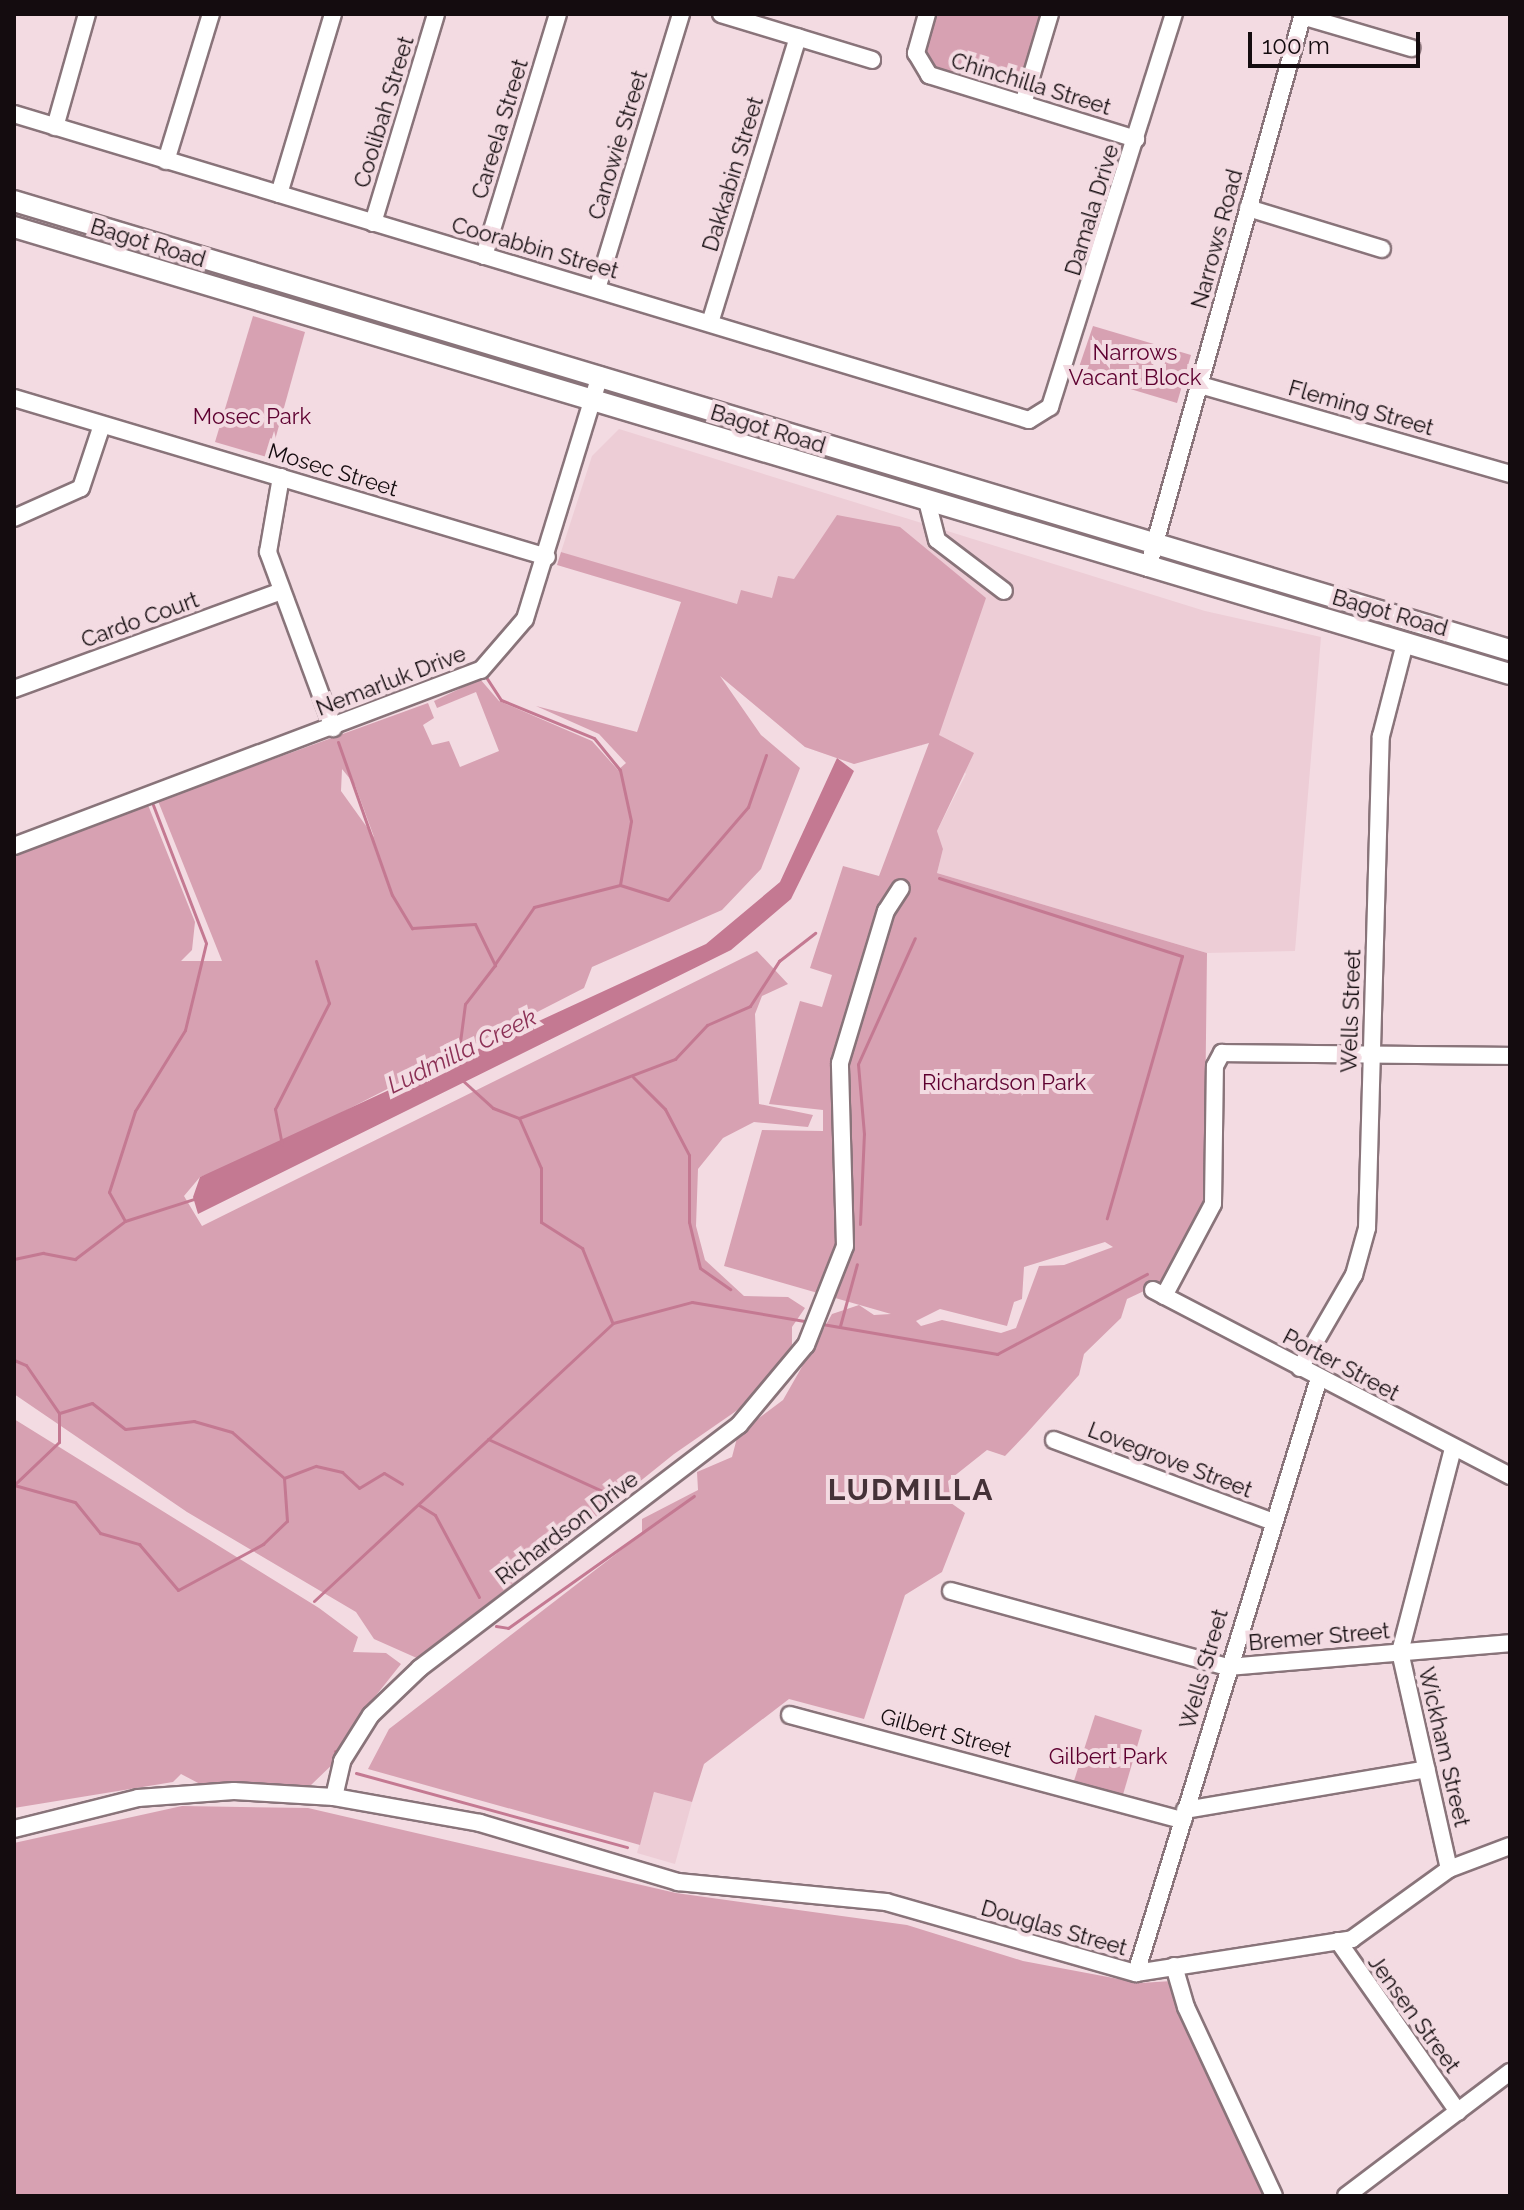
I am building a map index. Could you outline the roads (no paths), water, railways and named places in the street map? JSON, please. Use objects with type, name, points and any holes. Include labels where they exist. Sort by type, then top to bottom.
[{"type":"main road","name":"Bagot Road","points":[[14,201],[1156,541],[1510,650]]},
{"type":"main road","name":"Bagot Road","points":[[14,227],[1510,674]]},
{"type":"main road","name":"Bagot Road","points":[[1426,623],[1510,637]]},
{"type":"street","points":[[55,127],[87,14]]},
{"type":"street","points":[[166,161],[211,14]]},
{"type":"street","points":[[279,194],[333,14]]},
{"type":"street","name":"Coolibah Street","points":[[373,223],[436,14]]},
{"type":"street","name":"Careela Street","points":[[484,256],[558,14]]},
{"type":"street","name":"Canowie Street","points":[[597,289],[681,14]]},
{"type":"street","points":[[721,14],[872,60]]},
{"type":"street","name":"Chinchilla Street","points":[[927,14],[918,63],[933,77],[1136,139]]},
{"type":"street","points":[[1023,104],[1050,14]]},
{"type":"street","name":"Damala Drive","points":[[1043,416],[1136,139],[1174,14]]},
{"type":"street","points":[[1303,15],[1411,48]]},
{"type":"street","name":"Narrows Road","points":[[1148,568],[1303,15]]},
{"type":"street","name":"Dakkabin Street","points":[[710,323],[798,37]]},
{"type":"street","name":"Coorabbin Street","points":[[14,114],[1020,419],[1043,416]]},
{"type":"street","points":[[1248,208],[1382,249]]},
{"type":"street","name":"Nemarluk Drive","points":[[14,846],[481,670],[525,619],[547,557],[600,375]]},
{"type":"street","name":"Fleming Street","points":[[1200,385],[1510,474]]},
{"type":"street","name":"Mosec Street","points":[[14,398],[547,557]]},
{"type":"street","points":[[14,518],[81,488],[102,425]]},
{"type":"street","points":[[281,477],[266,541],[333,728]]},
{"type":"street","points":[[927,501],[937,540],[1004,591]]},
{"type":"street","name":"Cardo Court","points":[[14,689],[282,591]]},
{"type":"street","name":"Wells Street","points":[[1300,1368],[1365,1241],[1382,719],[1405,643]]},
{"type":"street","name":"Richardson Drive","points":[[334,1797],[342,1761],[371,1715],[420,1668],[739,1425],[771,1393],[816,1324],[845,1246],[840,1063],[886,911],[901,888]]},
{"type":"street","points":[[1372,1052],[1510,1056]]},
{"type":"street","name":"Porter Street","points":[[1372,1052],[1222,1053],[1215,1066],[1213,1204],[1159,1293],[1453,1449],[1510,1476]]},
{"type":"street","name":"Wells Street","points":[[1136,1973],[1271,1521],[1319,1378]]},
{"type":"street","name":"Lovegrove Street","points":[[1054,1440],[1271,1521]]},
{"type":"street","name":"Wickham Street","points":[[1449,1869],[1400,1652],[1453,1449]]},
{"type":"street","name":"Bremer Street","points":[[951,1591],[1227,1667],[1510,1643]]},
{"type":"street","name":"Gilbert Street","points":[[790,1715],[1184,1815],[1427,1769]]},
{"type":"street","name":"Douglas Street","points":[[14,1829],[138,1798],[234,1791],[334,1797],[441,1818],[737,1892],[886,1902],[1136,1973],[1358,1936],[1449,1869],[1510,1846]]},
{"type":"street","name":"Jensen Street","points":[[1338,1941],[1458,2112]]},
{"type":"street","points":[[1174,1966],[1274,2196]]},
{"type":"street","points":[[1346,2196],[1510,2072]]},
{"type":"waterway","points":[[486,677],[501,700],[594,738],[620,770],[631,821],[620,885],[534,907],[495,964]]},
{"type":"waterway","points":[[338,742],[392,895],[412,928],[475,924],[495,965],[465,1004],[457,1065]]},
{"type":"waterway","points":[[620,885],[668,900],[748,807],[766,755]]},
{"type":"waterway","points":[[125,1221],[109,1192],[135,1111],[185,1030],[206,943],[153,805]]},
{"type":"waterway","points":[[939,878],[1182,956],[1107,1218]]},
{"type":"waterway","points":[[519,1118],[675,1059],[707,1025],[750,1006],[779,961],[815,933]]},
{"type":"waterway","points":[[860,1224],[864,1134],[858,1064],[915,938]]},
{"type":"waterway","points":[[282,1145],[275,1109],[329,1003],[316,961]]},
{"type":"waterway","points":[[633,1077],[665,1109],[689,1155],[689,1222],[700,1268],[730,1289]]},
{"type":"waterway","points":[[461,1079],[493,1108],[519,1118],[541,1168],[541,1222],[582,1248],[612,1322]]},
{"type":"waterway","name":"Ludmilla Creek","points":[[14,1259],[43,1253],[75,1259],[125,1221],[197,1198]]},
{"type":"waterway","points":[[840,1326],[857,1264]]},
{"type":"waterway","points":[[822,1324],[997,1354],[1147,1274]]},
{"type":"waterway","points":[[314,1601],[613,1323],[692,1302],[810,1322]]},
{"type":"waterway","name":"Ludmilla Creek","points":[[14,1360],[26,1365],[59,1413],[59,1442],[15,1484]]},
{"type":"waterway","points":[[14,1485],[75,1502],[100,1533],[139,1544],[178,1590],[263,1544],[287,1521],[284,1478],[232,1432],[194,1421],[125,1429],[92,1403],[59,1413]]},
{"type":"waterway","points":[[488,1439],[622,1500]]},
{"type":"waterway","points":[[284,1478],[316,1466],[342,1472],[359,1488],[384,1473],[402,1484]]},
{"type":"waterway","points":[[496,1626],[508,1628],[694,1496]]},
{"type":"waterway","points":[[419,1505],[435,1515],[479,1597]]},
{"type":"waterway","points":[[356,1773],[627,1847]]},
{"type":"district","name":"LUDMILLA","points":[[911,1490]]},
{"type":"park label","name":"Narrows Vacant Block","points":[[1135,364]]},
{"type":"park label","name":"Mosec Park","points":[[252,417]]},
{"type":"park label","name":"Richardson Park","points":[[1004,1083]]},
{"type":"park label","name":"Gilbert Park","points":[[1108,1757]]}]
